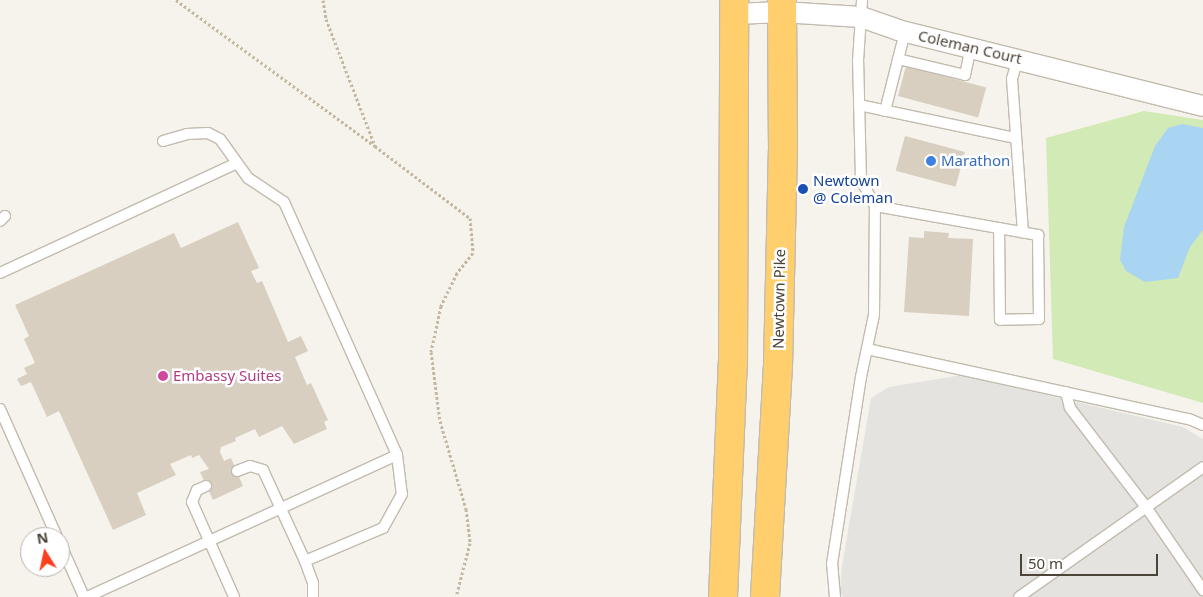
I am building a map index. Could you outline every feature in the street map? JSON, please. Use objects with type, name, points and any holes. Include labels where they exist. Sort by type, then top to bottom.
[{"type":"highway","name":"Newtown Pike","points":[[765,597],[778,366],[783,151],[782,6]]},
{"type":"highway","points":[[723,597],[733,362],[734,7]]},
{"type":"street","name":"Coleman Court","points":[[734,7],[782,6],[861,9],[905,32],[1018,58],[1203,106]]},
{"type":"lane","points":[[835,597],[832,564],[874,315],[875,206],[861,180],[859,105],[861,9]]},
{"type":"lane","points":[[885,111],[905,32]]},
{"type":"lane","points":[[898,59],[965,75],[971,47]]},
{"type":"lane","points":[[1018,58],[1012,80],[1023,232]]},
{"type":"lane","points":[[859,105],[1015,138]]},
{"type":"lane","points":[[163,141],[187,134],[208,133],[220,139],[248,178],[284,202],[397,455],[402,494],[384,528],[305,561]]},
{"type":"lane","points":[[0,273],[238,164]]},
{"type":"lane","points":[[875,206],[1023,232],[1038,235],[1039,319],[1000,320],[999,228]]},
{"type":"lane","points":[[867,349],[1190,419],[1203,425]]},
{"type":"lane","points":[[1066,392],[1070,408],[1146,507],[1203,590]]},
{"type":"lane","points":[[0,409],[53,527]]},
{"type":"lane","points":[[70,564],[86,597],[397,455]]},
{"type":"lane","points":[[237,471],[250,466],[263,470],[314,583],[312,597]]},
{"type":"lane","points":[[1019,597],[1203,467]]},
{"type":"lane","points":[[206,486],[197,490],[192,502],[234,597]]},
{"type":"path","points":[[176,0],[470,218],[473,235],[473,253],[457,273],[441,306],[431,352],[440,421],[466,509],[470,543],[456,597]]},
{"type":"path","points":[[323,0],[326,19],[375,146]]},
{"type":"green space","points":[[1144,111],[1203,120],[1203,403],[1053,359],[1046,138]]},
{"type":"shaded area","points":[[962,375],[1183,427],[1203,439],[1203,597],[843,597],[840,590],[842,566],[871,398],[889,387]]},
{"type":"water","points":[[1182,124],[1203,128],[1203,230],[1190,247],[1178,278],[1145,282],[1126,271],[1120,260],[1124,227],[1155,146],[1168,128]]},
{"type":"building","name":"Marathon","points":[[906,66],[986,87],[978,117],[898,96]]},
{"type":"building","name":"Marathon","points":[[905,136],[965,152],[956,187],[896,171]]},
{"type":"building","name":"Embassy Suites","points":[[238,222],[259,268],[251,271],[257,283],[262,281],[288,342],[301,336],[308,351],[295,357],[307,385],[311,383],[328,420],[324,422],[327,429],[294,444],[282,426],[259,437],[255,429],[235,438],[236,441],[221,447],[220,452],[224,461],[231,458],[243,486],[213,500],[200,472],[209,469],[199,455],[192,458],[191,455],[170,464],[176,475],[137,493],[146,515],[113,530],[59,411],[47,417],[31,382],[21,386],[17,379],[27,374],[24,368],[35,363],[24,339],[29,336],[15,305],[174,233],[181,248]]},
{"type":"building","points":[[924,231],[949,233],[948,238],[973,239],[969,316],[904,312],[909,237],[924,238]]},
{"type":"place","name":"Marathon","points":[[931,161]]},
{"type":"place","name":"Newtown @ Coleman","points":[[803,189]]},
{"type":"place","name":"Embassy Suites","points":[[163,376]]}]
